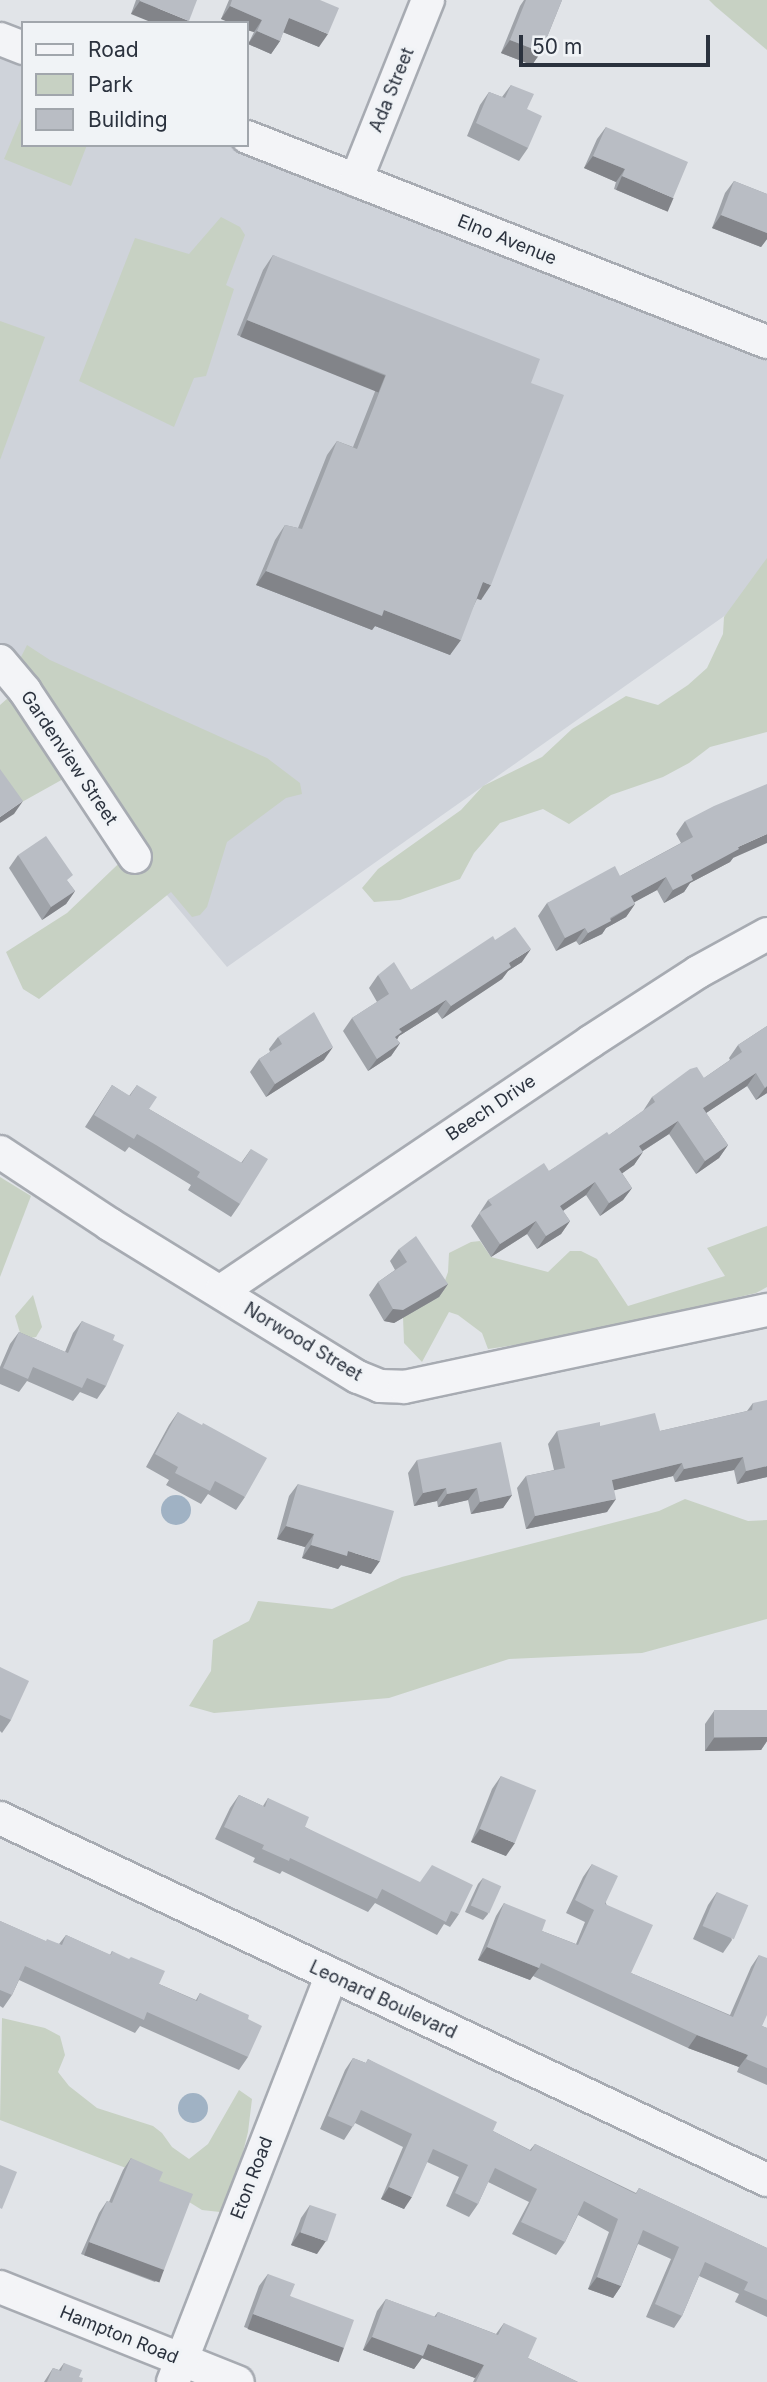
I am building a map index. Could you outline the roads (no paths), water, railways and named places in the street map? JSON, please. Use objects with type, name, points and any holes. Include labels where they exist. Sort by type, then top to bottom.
[{"type":"street","name":"Ada Street","points":[[356,180],[428,0]]},
{"type":"street","points":[[0,39],[21,47]]},
{"type":"street","name":"Elno Avenue","points":[[248,137],[767,342]]},
{"type":"street","name":"Gardenview Street","points":[[0,661],[25,691],[135,857]]},
{"type":"street","name":"Beech Drive","points":[[220,1291],[590,1042],[698,972],[767,934]]},
{"type":"street","name":"Norwood Street","points":[[0,1152],[109,1224],[358,1377],[380,1386],[404,1388],[767,1310]]},
{"type":"street","name":"Leonard Boulevard","points":[[0,1818],[767,2180]]},
{"type":"street","name":"Eton Road","points":[[177,2371],[332,1975]]},
{"type":"street","name":"Hampton Road","points":[[0,2287],[177,2371],[238,2382]]},
{"type":"water","points":[[176,1495],[187,1499],[191,1510],[187,1521],[176,1525],[165,1521],[161,1510],[165,1499]]},
{"type":"water","points":[[193,2093],[203,2098],[208,2108],[203,2118],[193,2123],[183,2118],[178,2108],[183,2098]]}]
